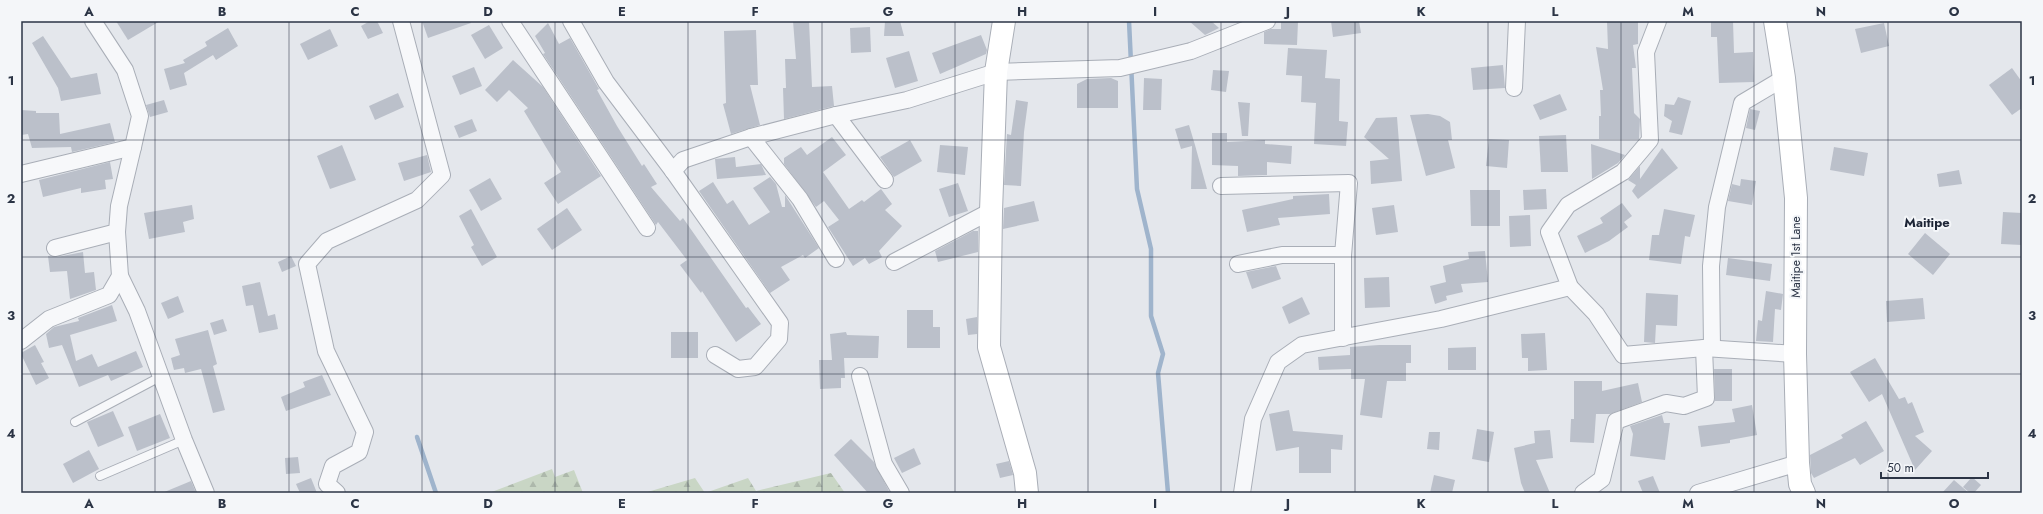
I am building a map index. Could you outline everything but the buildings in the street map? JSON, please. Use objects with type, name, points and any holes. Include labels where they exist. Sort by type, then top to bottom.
[{"type":"street","points":[[93,21],[125,70],[140,116],[119,206],[117,232],[120,276],[137,311],[160,378],[206,493]]},
{"type":"street","points":[[337,493],[328,484],[333,466],[359,452],[365,432],[326,351],[307,264],[326,241],[417,200],[442,175],[401,21]]},
{"type":"street","points":[[510,21],[647,228]]},
{"type":"street","points":[[571,21],[606,82],[673,171],[780,323],[779,339],[755,367],[738,369],[715,355]]},
{"type":"street","points":[[1004,21],[996,72],[991,211],[989,347],[1025,473],[1027,493]]},
{"type":"street","points":[[673,171],[683,160],[751,137],[836,115],[907,100],[996,72],[1120,68],[1191,51],[1267,21]]},
{"type":"street","points":[[1514,88],[1517,21]]},
{"type":"street","points":[[1658,21],[1646,52],[1650,140],[1623,172],[1568,205],[1549,232],[1570,287],[1596,314],[1624,355],[1708,348],[1795,354]]},
{"type":"street","name":"Maitipe 1st Lane","points":[[1775,21],[1784,78],[1796,198],[1795,354],[1798,463],[1800,484],[1804,493]]},
{"type":"street","points":[[1583,493],[1602,478],[1616,421],[1666,403],[1684,406],[1706,398],[1711,266],[1717,207],[1742,103],[1784,78]]},
{"type":"street","points":[[836,115],[885,180]]},
{"type":"street","points":[[751,137],[800,199],[836,259]]},
{"type":"street","points":[[21,174],[133,147]]},
{"type":"street","points":[[1221,186],[1349,183],[1343,255],[1343,338]]},
{"type":"street","points":[[894,262],[991,211]]},
{"type":"street","points":[[54,248],[117,232]]},
{"type":"street","points":[[1238,264],[1282,255],[1343,255]]},
{"type":"street","points":[[21,341],[49,319],[110,295],[120,276]]},
{"type":"street","points":[[1242,493],[1253,419],[1278,362],[1302,345],[1441,320],[1570,287]]},
{"type":"street","points":[[860,376],[884,464],[901,493]]},
{"type":"street","points":[[1698,493],[1798,463]]},
{"type":"lane","points":[[75,422],[160,378]]},
{"type":"lane","points":[[100,476],[184,440]]},
{"type":"green space","points":[[552,469],[555,477],[574,470],[583,493],[489,493]]},
{"type":"green space","points":[[831,473],[845,493],[705,493],[748,478],[756,491]]},
{"type":"green space","points":[[695,478],[705,493],[644,493]]},
{"type":"waterway","points":[[1129,21],[1137,189],[1151,249],[1151,316],[1163,354],[1158,373],[1168,493]]},
{"type":"waterway","points":[[417,437],[436,493]]},
{"type":"district","name":"Maitipe","points":[[1927,222]]}]
